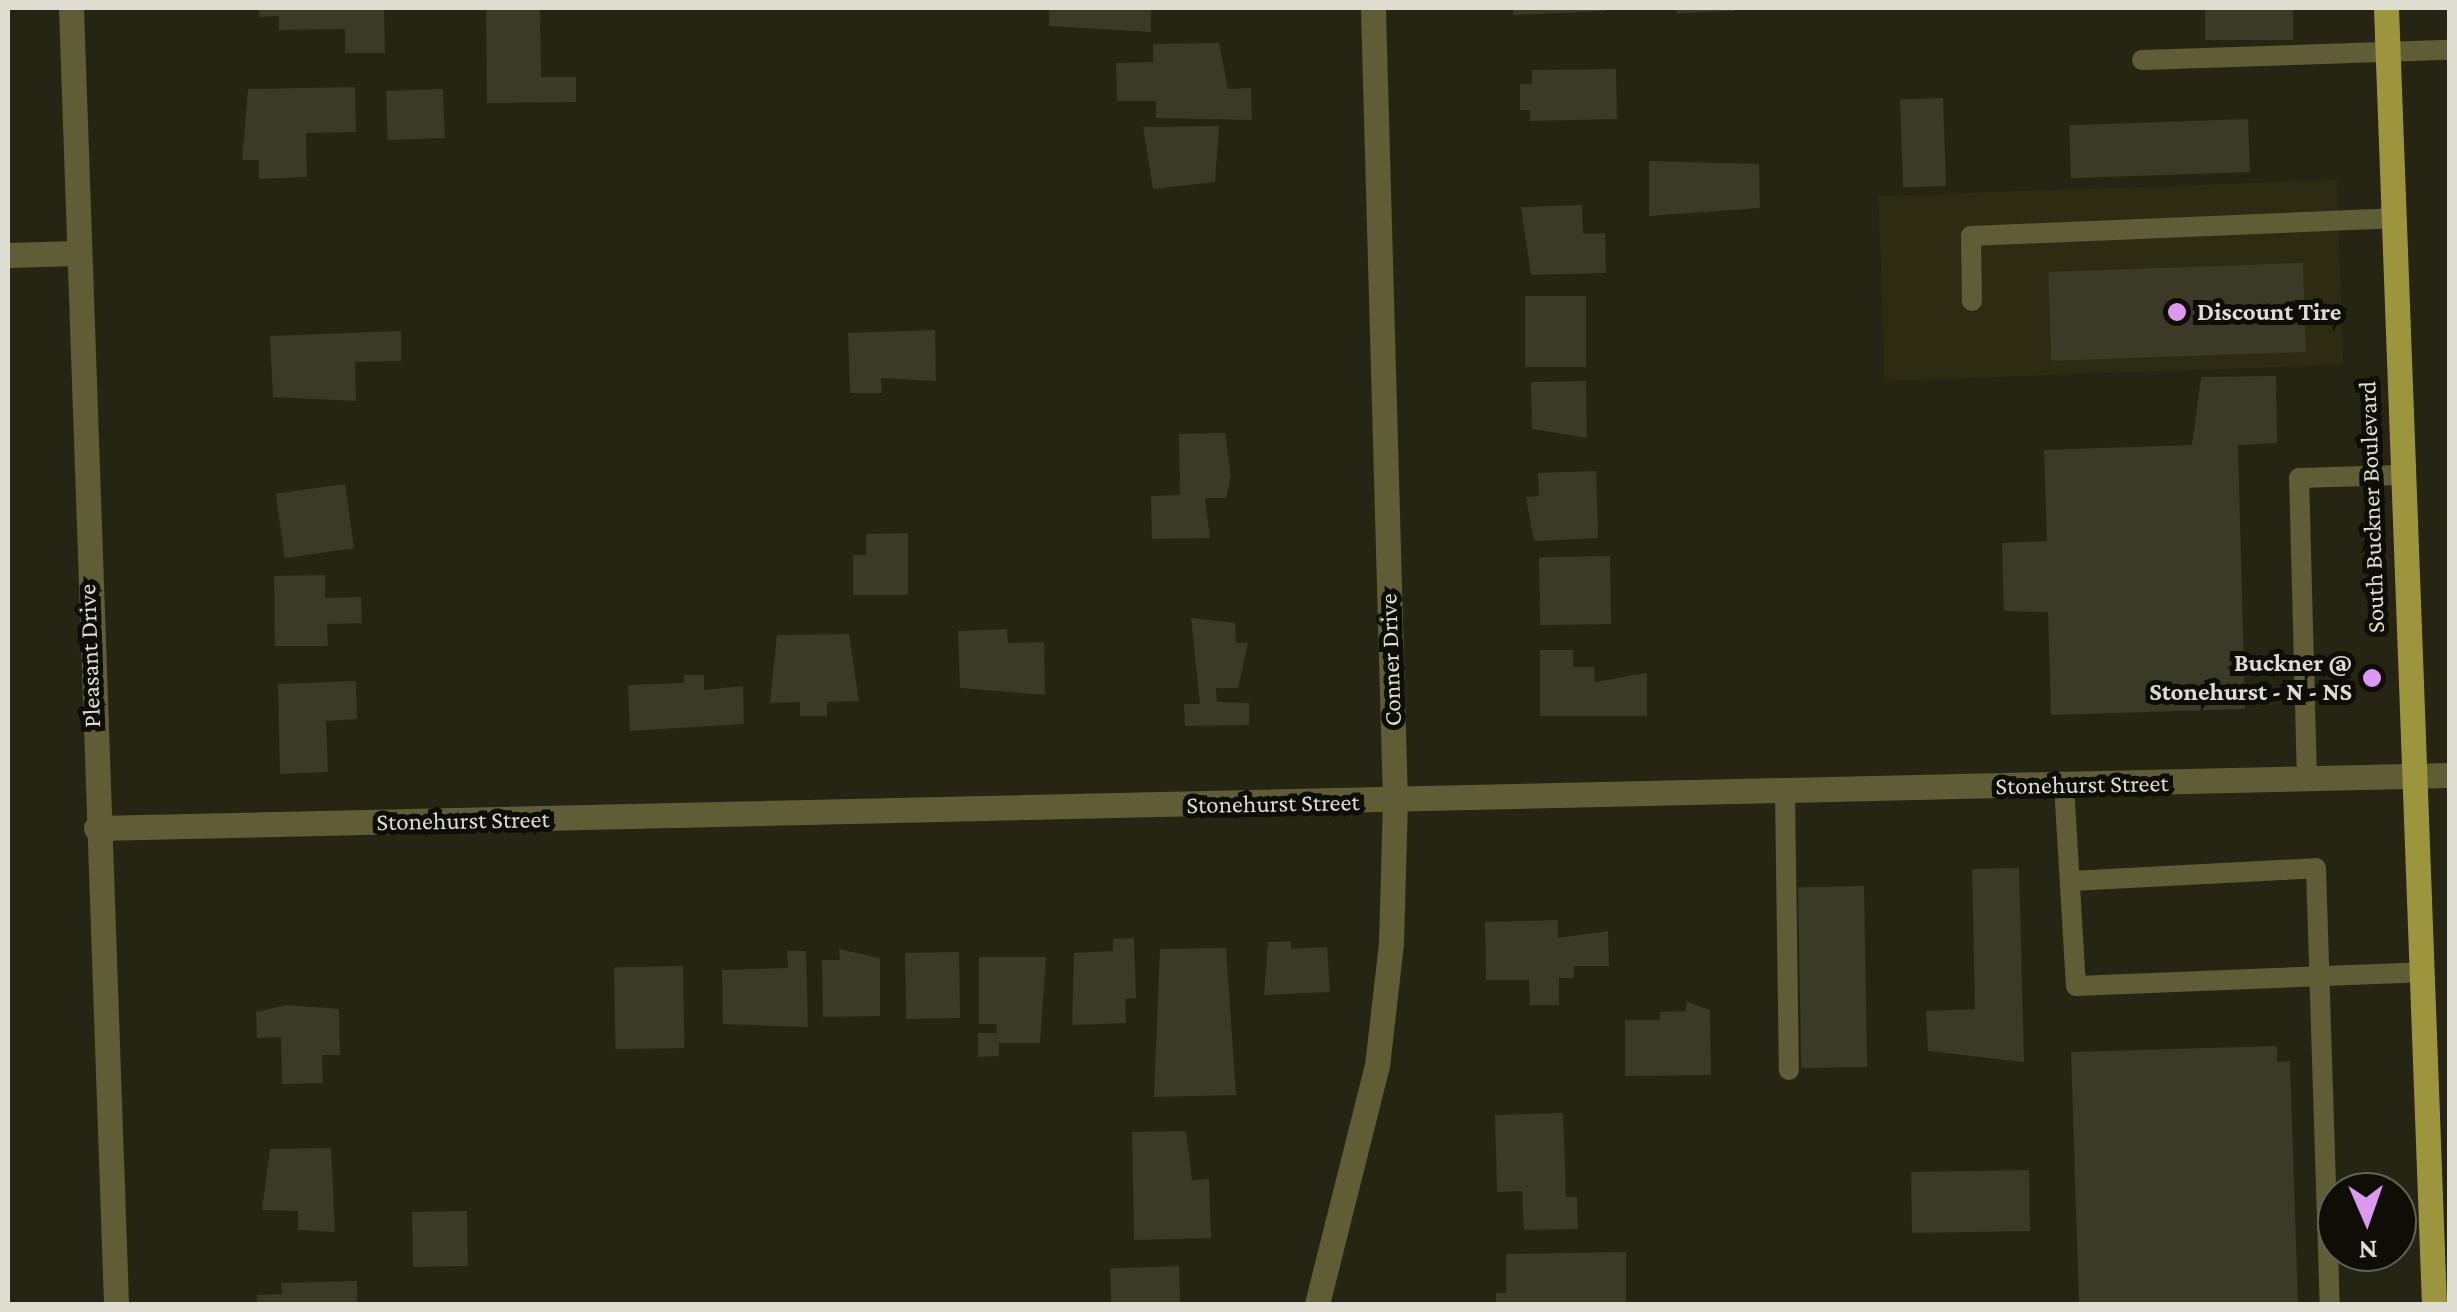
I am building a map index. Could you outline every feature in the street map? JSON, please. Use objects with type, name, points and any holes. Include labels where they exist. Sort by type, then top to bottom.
[{"type":"main road","name":"South Buckner Boulevard","points":[[2386,8],[2411,777],[2434,1304]]},
{"type":"street","name":"Pleasant Drive","points":[[71,8],[76,253],[116,1304]]},
{"type":"street","name":"Conner Drive","points":[[1317,1304],[1378,1066],[1395,802],[1373,8]]},
{"type":"street","points":[[8,254],[76,253]]},
{"type":"street","name":"Stonehurst Street","points":[[96,828],[1395,802],[2450,775]]},
{"type":"lane","points":[[2142,60],[2450,50]]},
{"type":"lane","points":[[1972,301],[1971,236],[2393,218]]},
{"type":"lane","points":[[2306,780],[2299,478],[2401,475]]},
{"type":"lane","points":[[2064,785],[2076,986],[2421,972]]},
{"type":"lane","points":[[1784,793],[1789,1070]]},
{"type":"lane","points":[[2071,880],[2316,868],[2324,976],[2330,1304]]},
{"type":"shaded area","points":[[2337,180],[2343,365],[1885,381],[1878,196]]},
{"type":"building","points":[[259,8],[384,8],[385,53],[345,53],[345,29],[279,30],[279,16],[259,17]]},
{"type":"building","points":[[486,8],[540,8],[541,77],[576,77],[576,102],[487,103]]},
{"type":"building","points":[[1049,8],[1151,8],[1151,32],[1049,26]]},
{"type":"building","points":[[1513,8],[1606,8],[1606,11],[1513,15]]},
{"type":"building","points":[[1676,8],[1734,8],[1734,11],[1677,13]]},
{"type":"building","points":[[2205,8],[2293,8],[2293,40],[2205,40]]},
{"type":"building","points":[[1219,43],[1228,89],[1251,88],[1252,120],[1156,118],[1156,101],[1117,101],[1116,63],[1153,62],[1153,44]]},
{"type":"building","points":[[1616,69],[1617,119],[1530,121],[1530,110],[1520,110],[1520,84],[1532,84],[1532,70]]},
{"type":"building","points":[[355,87],[356,132],[306,133],[307,177],[259,179],[259,160],[242,160],[248,89]]},
{"type":"building","points":[[443,89],[445,138],[388,140],[386,91]]},
{"type":"building","points":[[1943,98],[1946,186],[1903,187],[1900,100]]},
{"type":"building","points":[[2248,119],[2250,172],[2071,178],[2069,125]]},
{"type":"building","points":[[1219,126],[1215,182],[1153,189],[1143,127]]},
{"type":"building","points":[[1649,161],[1759,164],[1760,208],[1649,216]]},
{"type":"building","points":[[1582,205],[1583,234],[1605,233],[1606,273],[1531,275],[1521,207]]},
{"type":"building","name":"Discount Tire","points":[[2303,263],[2306,352],[2051,361],[2048,272]]},
{"type":"building","points":[[1525,296],[1586,296],[1586,367],[1525,367]]},
{"type":"building","points":[[935,330],[936,381],[881,378],[882,393],[850,393],[848,333]]},
{"type":"building","points":[[401,331],[401,361],[355,362],[356,401],[273,397],[270,336]]},
{"type":"building","points":[[2276,376],[2277,443],[2238,445],[2245,709],[2051,715],[2048,612],[2004,611],[2002,543],[2047,541],[2044,450],[2192,445],[2201,377]]},
{"type":"building","points":[[1586,381],[1587,438],[1532,429],[1531,382]]},
{"type":"building","points":[[1225,433],[1231,476],[1226,498],[1205,498],[1210,538],[1152,539],[1151,496],[1180,495],[1179,434]]},
{"type":"building","points":[[1596,471],[1598,538],[1534,541],[1526,497],[1539,496],[1538,473]]},
{"type":"building","points":[[345,484],[354,548],[285,558],[276,494]]},
{"type":"building","points":[[908,533],[908,595],[853,595],[853,555],[866,555],[866,534]]},
{"type":"building","points":[[1610,556],[1611,624],[1540,625],[1539,557]]},
{"type":"building","points":[[325,575],[325,598],[361,597],[362,623],[327,624],[328,646],[275,646],[274,576]]},
{"type":"building","points":[[1191,618],[1235,623],[1236,643],[1248,643],[1238,688],[1216,688],[1217,702],[1249,703],[1249,725],[1185,726],[1184,704],[1200,704]]},
{"type":"building","points":[[1007,629],[1008,643],[1044,642],[1045,695],[960,688],[958,631]]},
{"type":"building","points":[[849,634],[859,701],[827,702],[827,716],[800,716],[800,702],[770,703],[777,635]]},
{"type":"building","points":[[1540,650],[1573,650],[1573,667],[1594,667],[1595,682],[1647,673],[1647,716],[1540,716]]},
{"type":"building","points":[[684,675],[704,675],[704,690],[743,686],[744,724],[630,731],[628,685],[684,683]]},
{"type":"building","points":[[356,681],[357,719],[326,721],[328,772],[280,774],[278,684]]},
{"type":"building","points":[[2019,868],[2024,1062],[1928,1051],[1926,1011],[1975,1009],[1972,869]]},
{"type":"building","points":[[1864,886],[1867,1067],[1801,1068],[1798,887]]},
{"type":"building","points":[[1558,920],[1558,938],[1608,931],[1609,966],[1574,966],[1574,978],[1559,978],[1559,1005],[1530,1005],[1529,980],[1486,980],[1485,922]]},
{"type":"building","points":[[1134,938],[1136,998],[1125,999],[1126,1023],[1072,1025],[1074,953],[1113,951],[1113,939]]},
{"type":"building","points":[[1291,941],[1291,949],[1327,947],[1330,992],[1264,995],[1268,942]]},
{"type":"building","points":[[1226,948],[1236,1095],[1154,1097],[1160,949]]},
{"type":"building","points":[[839,949],[880,958],[880,1016],[823,1017],[822,960],[840,960]]},
{"type":"building","points":[[787,951],[806,951],[808,1027],[723,1024],[722,970],[788,968]]},
{"type":"building","points":[[959,952],[960,1018],[906,1019],[905,953]]},
{"type":"building","points":[[979,957],[1046,957],[1040,1043],[999,1043],[999,1056],[978,1057],[978,1033],[997,1033],[996,1024],[979,1024]]},
{"type":"building","points":[[683,966],[684,1048],[615,1049],[614,967]]},
{"type":"building","points":[[1686,1001],[1710,1010],[1711,1075],[1625,1076],[1625,1020],[1660,1020],[1660,1012],[1686,1011]]},
{"type":"building","points":[[287,1005],[339,1009],[340,1055],[322,1055],[323,1083],[282,1084],[281,1037],[257,1038],[256,1012]]},
{"type":"building","points":[[2277,1046],[2277,1062],[2290,1061],[2298,1304],[2079,1304],[2071,1052]]},
{"type":"building","points":[[1563,1113],[1566,1197],[1577,1197],[1578,1229],[1524,1230],[1522,1191],[1497,1192],[1495,1115]]},
{"type":"building","points":[[1186,1131],[1192,1180],[1209,1179],[1211,1238],[1134,1240],[1132,1132]]},
{"type":"building","points":[[331,1148],[335,1232],[298,1230],[298,1211],[262,1210],[270,1149]]},
{"type":"building","points":[[2029,1170],[2030,1231],[1912,1233],[1911,1172]]},
{"type":"building","points":[[467,1211],[468,1266],[413,1267],[412,1212]]},
{"type":"building","points":[[1626,1252],[1626,1304],[1496,1304],[1496,1293],[1506,1293],[1506,1254]]},
{"type":"building","points":[[1179,1266],[1180,1304],[1111,1304],[1110,1268]]},
{"type":"building","points":[[357,1281],[357,1304],[257,1304],[257,1295],[282,1294],[281,1283]]},
{"type":"place","name":"Discount Tire","points":[[2177,312]]},
{"type":"place","name":"Buckner @ Stonehurst - N - NS","points":[[2372,678]]}]
